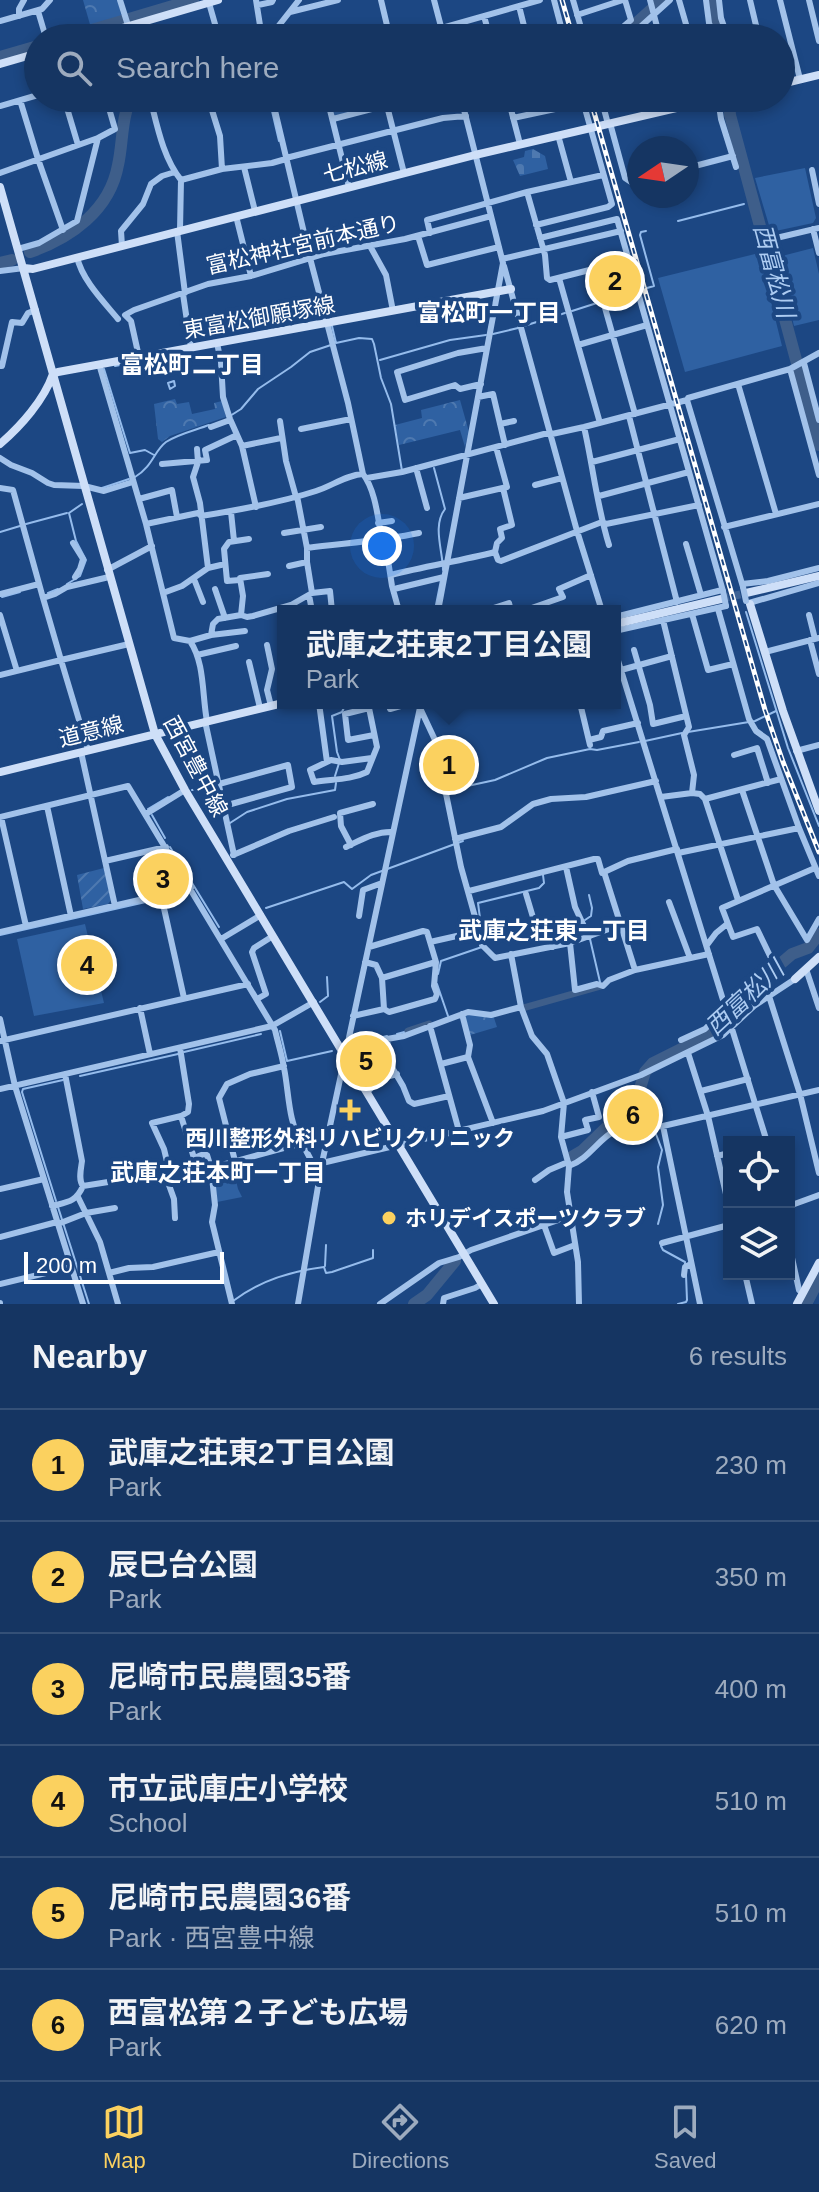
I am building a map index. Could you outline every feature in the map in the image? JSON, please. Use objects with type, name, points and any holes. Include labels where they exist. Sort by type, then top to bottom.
[{"type":"main road","points":[[122,24],[213,1]]},
{"type":"main road","points":[[0,64],[24,57]]},
{"type":"main road","points":[[795,80],[819,75]]},
{"type":"main road","name":"七松線","points":[[24,268],[33,269],[646,112]]},
{"type":"main road","name":"西宮豊中線","points":[[0,187],[155,734],[185,790],[231,856],[273,936],[494,1304]]},
{"type":"main road","name":"東富松御願塚線","points":[[53,374],[511,289]]},
{"type":"main road","points":[[0,444],[28,416],[53,374]]},
{"type":"main road","points":[[819,576],[746,595],[796,751],[819,808]]},
{"type":"main road","points":[[621,624],[723,596]]},
{"type":"main road","name":"道意線","points":[[0,772],[277,704]]},
{"type":"main road","points":[[795,979],[819,957]]},
{"type":"main road","points":[[800,1300],[819,1263]]},
{"type":"street","points":[[19,16],[24,0]]},
{"type":"street","points":[[0,21],[38,11],[50,0]]},
{"type":"street","points":[[120,0],[127,22]]},
{"type":"street","points":[[260,24],[257,2],[273,0]]},
{"type":"street","points":[[280,24],[298,0]]},
{"type":"street","points":[[290,12],[338,0]]},
{"type":"street","points":[[381,0],[387,24]]},
{"type":"street","points":[[434,0],[441,24]]},
{"type":"street","points":[[456,24],[540,0]]},
{"type":"street","points":[[554,0],[560,24]]},
{"type":"street","points":[[573,0],[580,24]]},
{"type":"street","points":[[577,15],[624,0],[631,20],[626,24]]},
{"type":"street","points":[[643,24],[670,0]]},
{"type":"street","points":[[679,0],[686,24]]},
{"type":"street","points":[[706,0],[709,24]]},
{"type":"street","points":[[719,0],[723,24]]},
{"type":"street","points":[[750,0],[756,24]]},
{"type":"street","points":[[780,0],[786,24]]},
{"type":"street","points":[[809,0],[819,41]]},
{"type":"street","points":[[213,1],[217,24]]},
{"type":"street","points":[[651,2],[656,24]]},
{"type":"street","points":[[519,6],[524,24]]},
{"type":"street","points":[[38,11],[42,24]]},
{"type":"street","points":[[484,16],[486,24]]},
{"type":"street","points":[[795,59],[800,79]]},
{"type":"street","points":[[0,106],[24,99]]},
{"type":"street","points":[[20,100],[63,230]]},
{"type":"street","points":[[68,112],[78,145]]},
{"type":"street","points":[[0,173],[115,129],[110,112]]},
{"type":"street","points":[[154,112],[160,137],[181,180],[178,231],[191,348]]},
{"type":"street","points":[[213,112],[220,136],[222,169]]},
{"type":"street","points":[[275,112],[365,476],[384,540],[398,605]]},
{"type":"street","points":[[331,112],[349,187]]},
{"type":"street","points":[[333,119],[354,112]]},
{"type":"street","points":[[389,112],[404,173]]},
{"type":"street","points":[[465,112],[562,478],[600,605]]},
{"type":"street","points":[[512,112],[520,144]]},
{"type":"street","points":[[513,118],[536,112]]},
{"type":"street","points":[[536,225],[612,204],[586,112]]},
{"type":"street","points":[[605,112],[627,179]]},
{"type":"street","points":[[720,112],[736,167]]},
{"type":"street","points":[[181,180],[286,158],[443,118],[466,116]]},
{"type":"street","points":[[558,135],[571,182]]},
{"type":"street","points":[[18,249],[39,243],[77,221],[98,138]]},
{"type":"street","points":[[699,165],[733,156]]},
{"type":"street","points":[[244,167],[255,211]]},
{"type":"street","points":[[812,170],[819,204]]},
{"type":"street","points":[[122,246],[121,231],[143,204],[151,184],[175,172]]},
{"type":"street","points":[[430,233],[427,220],[603,175]]},
{"type":"street","points":[[527,192],[543,249],[547,278],[550,280],[629,260]]},
{"type":"street","points":[[236,216],[251,276]]},
{"type":"street","name":"富松神社宮前本通り","points":[[122,317],[208,284],[491,216]]},
{"type":"street","points":[[540,238],[617,219],[699,505],[723,596],[718,609],[749,719],[756,731],[767,739],[819,876]]},
{"type":"street","points":[[772,239],[816,229],[819,253]]},
{"type":"street","points":[[503,261],[621,231]]},
{"type":"street","points":[[418,236],[427,265],[499,247]]},
{"type":"street","points":[[370,246],[386,275],[393,311]]},
{"type":"street","points":[[77,257],[98,294],[122,317],[131,321],[139,357]]},
{"type":"street","points":[[439,605],[503,261]]},
{"type":"street","name":"七松線","points":[[0,271],[24,268]]},
{"type":"street","points":[[594,269],[677,602]]},
{"type":"street","points":[[559,278],[600,423]]},
{"type":"street","points":[[0,366],[12,322],[22,323],[28,313],[36,310]]},
{"type":"street","points":[[578,345],[647,325]]},
{"type":"street","points":[[0,326],[10,328]]},
{"type":"street","points":[[217,343],[223,397],[242,446],[256,507]]},
{"type":"street","points":[[481,384],[460,389],[455,385],[405,400],[397,372],[458,353],[487,348]]},
{"type":"street","points":[[146,524],[198,513],[201,516],[256,507],[319,490],[356,475],[416,468],[544,434],[632,415],[791,368],[819,353]]},
{"type":"street","points":[[99,364],[146,524],[174,638],[190,641],[245,631]]},
{"type":"street","points":[[803,364],[817,404],[819,420]]},
{"type":"street","points":[[791,368],[819,475]]},
{"type":"street","points":[[738,384],[776,514]]},
{"type":"street","points":[[478,397],[493,394],[505,445]]},
{"type":"street","points":[[687,400],[746,595]]},
{"type":"street","points":[[211,427],[230,418]]},
{"type":"street","points":[[306,420],[305,428],[351,419]]},
{"type":"street","points":[[280,421],[281,438],[304,529],[311,605]]},
{"type":"street","points":[[500,424],[514,421]]},
{"type":"street","points":[[584,427],[609,545]]},
{"type":"street","points":[[162,464],[207,460],[205,450],[237,435]]},
{"type":"street","points":[[242,446],[281,438]]},
{"type":"street","points":[[592,462],[680,439]]},
{"type":"street","points":[[459,498],[507,487],[496,447]]},
{"type":"street","points":[[197,449],[199,460],[193,477],[208,568]]},
{"type":"street","points":[[0,458],[48,483],[100,490],[132,479]]},
{"type":"street","points":[[416,468],[427,508]]},
{"type":"street","points":[[599,496],[689,472]]},
{"type":"street","points":[[535,485],[562,478]]},
{"type":"street","points":[[0,488],[13,490],[61,660],[85,751],[115,906]]},
{"type":"street","points":[[503,488],[512,525],[500,529],[502,538],[495,552],[501,561],[602,522],[606,524],[699,505]]},
{"type":"street","points":[[139,499],[172,490],[177,517]]},
{"type":"street","points":[[724,527],[819,504]]},
{"type":"street","points":[[231,512],[234,541]]},
{"type":"street","points":[[378,523],[392,521]]},
{"type":"street","points":[[284,533],[321,527]]},
{"type":"street","points":[[307,548],[419,533]]},
{"type":"street","points":[[249,539],[229,542],[224,549],[227,581],[268,574]]},
{"type":"street","points":[[73,543],[83,559],[75,577]]},
{"type":"street","points":[[686,544],[701,595]]},
{"type":"street","points":[[43,598],[108,574],[152,546]]},
{"type":"street","points":[[391,575],[495,552]]},
{"type":"street","points":[[289,566],[307,562]]},
{"type":"street","points":[[163,593],[194,579],[208,568],[225,564]]},
{"type":"street","points":[[746,595],[768,581],[819,568]]},
{"type":"street","points":[[540,605],[563,597],[559,589],[591,575]]},
{"type":"street","points":[[394,589],[444,577]]},
{"type":"street","points":[[194,579],[203,602]]},
{"type":"street","points":[[240,580],[243,596],[241,615]]},
{"type":"street","points":[[746,595],[819,583]]},
{"type":"street","points":[[0,594],[39,584]]},
{"type":"street","points":[[215,589],[225,618]]},
{"type":"street","points":[[291,605],[310,594],[330,591],[331,605]]},
{"type":"street","points":[[621,616],[701,595],[723,596]]},
{"type":"street","points":[[211,635],[215,621],[277,609]]},
{"type":"street","points":[[621,630],[718,609]]},
{"type":"street","points":[[692,614],[708,670],[733,664]]},
{"type":"street","points":[[0,615],[17,671]]},
{"type":"street","points":[[809,615],[819,674]]},
{"type":"street","points":[[663,620],[689,727],[684,735],[694,775],[692,793]]},
{"type":"street","points":[[765,652],[815,639]]},
{"type":"street","points":[[190,641],[197,655],[206,701],[206,721],[231,856],[289,831],[334,817]]},
{"type":"street","points":[[0,675],[129,644]]},
{"type":"street","points":[[267,645],[272,669],[267,690],[271,706]]},
{"type":"street","points":[[197,655],[236,646]]},
{"type":"street","points":[[634,650],[653,724],[686,716]]},
{"type":"street","points":[[672,656],[621,670],[765,1136]]},
{"type":"street","points":[[249,662],[260,708]]},
{"type":"street","points":[[320,709],[327,762]]},
{"type":"street","points":[[359,709],[345,714],[348,740],[374,735]]},
{"type":"street","points":[[369,709],[377,747],[367,772],[338,780],[314,782],[310,770],[327,762],[372,758]]},
{"type":"street","points":[[300,1303],[322,1163],[419,709]]},
{"type":"street","points":[[422,709],[435,740],[455,839],[483,946],[495,958],[570,943],[620,925]]},
{"type":"street","points":[[581,709],[589,743],[601,737],[603,731],[638,723]]},
{"type":"street","points":[[796,751],[819,745]]},
{"type":"street","points":[[734,755],[757,748],[768,783]]},
{"type":"street","points":[[219,784],[288,765],[292,787],[224,806]]},
{"type":"street","points":[[705,799],[781,779]]},
{"type":"street","points":[[455,839],[501,827],[533,804],[551,799],[586,797],[656,781]]},
{"type":"street","points":[[26,926],[1,817],[128,786],[275,1030],[298,1138],[312,1162],[322,1163],[543,1111],[649,1072],[710,1043],[750,1009],[795,979]]},
{"type":"street","points":[[146,814],[185,790]]},
{"type":"street","points":[[742,790],[774,885],[807,940],[819,919]]},
{"type":"street","points":[[661,797],[692,793],[700,794],[705,799],[738,900]]},
{"type":"street","points":[[373,804],[340,813],[341,826],[349,846],[375,834],[393,832]]},
{"type":"street","points":[[47,806],[71,916]]},
{"type":"street","points":[[604,872],[628,861],[799,828]]},
{"type":"street","points":[[105,861],[166,847]]},
{"type":"street","points":[[469,891],[598,859],[635,970]]},
{"type":"street","points":[[566,867],[575,907],[589,937]]},
{"type":"street","points":[[773,962],[757,929],[733,937],[722,908],[815,868]]},
{"type":"street","points":[[359,916],[363,890],[382,883]]},
{"type":"street","points":[[0,932],[161,898],[191,888]]},
{"type":"street","points":[[526,894],[538,934],[549,932],[553,947]]},
{"type":"street","points":[[161,898],[184,998]]},
{"type":"street","points":[[669,902],[690,958]]},
{"type":"street","points":[[221,939],[261,915]]},
{"type":"street","points":[[707,945],[727,924]]},
{"type":"street","points":[[430,942],[479,931]]},
{"type":"street","points":[[353,1016],[384,1009],[389,1012],[435,999],[437,994],[434,986],[436,962],[427,932],[368,947]]},
{"type":"street","points":[[257,999],[266,994],[252,952],[273,936]]},
{"type":"street","points":[[570,943],[575,990],[597,984],[603,986],[609,980],[635,970],[709,954]]},
{"type":"street","points":[[511,954],[521,1007],[532,1036],[547,1054],[564,1103],[561,1137],[568,1164],[567,1192],[578,1262],[579,1304]]},
{"type":"street","points":[[365,962],[376,965],[382,978],[384,1009]]},
{"type":"street","points":[[382,978],[436,962]]},
{"type":"street","points":[[806,969],[819,1008]]},
{"type":"street","points":[[2,1040],[248,984]]},
{"type":"street","points":[[769,996],[800,1094],[819,1173]]},
{"type":"street","points":[[0,1089],[272,1026],[314,1002]]},
{"type":"street","points":[[449,1096],[414,1104],[409,1101],[390,1064],[386,1040],[468,1012],[491,1015],[521,1007]]},
{"type":"street","points":[[140,1008],[150,1054]]},
{"type":"street","points":[[681,1040],[705,1029],[727,1010]]},
{"type":"street","points":[[462,1014],[470,1045],[468,1057],[493,1123]]},
{"type":"street","points":[[0,1019],[2,1040],[15,1086],[44,1179],[56,1206],[83,1304]]},
{"type":"street","points":[[430,1026],[459,1131]]},
{"type":"street","points":[[175,1218],[164,1149],[152,1123],[188,1112],[180,1048]]},
{"type":"street","points":[[688,1053],[708,1116],[723,1182]]},
{"type":"street","points":[[441,1064],[468,1057]]},
{"type":"street","points":[[235,1161],[219,1098],[227,1084],[250,1074],[284,1066]]},
{"type":"street","points":[[56,1206],[78,1197],[83,1186],[80,1175],[82,1161],[65,1074]]},
{"type":"street","points":[[367,1092],[382,1078],[397,1074]]},
{"type":"street","points":[[701,1091],[748,1079]]},
{"type":"street","points":[[535,1180],[549,1170],[583,1160],[616,1130],[657,1127],[819,1090]]},
{"type":"street","points":[[561,1137],[588,1130],[585,1120],[599,1117],[592,1092]]},
{"type":"street","points":[[181,1116],[194,1158]]},
{"type":"street","points":[[657,1127],[685,1237],[688,1265],[700,1304]]},
{"type":"street","points":[[211,1168],[302,1143]]},
{"type":"street","points":[[717,1156],[723,1154]]},
{"type":"street","points":[[83,1186],[127,1179],[134,1181],[167,1172],[207,1155],[215,1205],[212,1222],[232,1302]]},
{"type":"street","points":[[0,1189],[44,1179]]},
{"type":"street","points":[[795,1204],[819,1195]]},
{"type":"street","points":[[78,1197],[100,1242],[118,1304]]},
{"type":"street","points":[[0,1237],[115,1208]]},
{"type":"street","points":[[380,1304],[439,1263],[570,1216]]},
{"type":"street","points":[[544,1225],[554,1253],[575,1245]]},
{"type":"street","points":[[662,1243],[723,1227]]},
{"type":"street","points":[[109,1273],[219,1252]]},
{"type":"street","points":[[684,1275],[688,1265]]},
{"type":"street","points":[[0,1284],[71,1267]]},
{"type":"street","points":[[795,1272],[800,1300]]},
{"type":"street","points":[[746,1280],[752,1304]]},
{"type":"street","points":[[443,1304],[444,1298],[482,1284]]},
{"type":"green space","points":[[83,0],[118,0],[122,19],[90,24]]},
{"type":"green space","points":[[333,112],[351,112],[335,117]]},
{"type":"green space","points":[[533,149],[545,156],[548,169],[520,176],[513,160],[524,157],[525,151]]},
{"type":"green space","points":[[805,168],[816,218],[813,223],[771,232],[755,178]]},
{"type":"green space","points":[[813,248],[819,274],[819,320],[794,326],[778,257]]},
{"type":"green space","points":[[759,253],[782,346],[685,372],[658,278]]},
{"type":"green space","points":[[626,264],[633,290],[605,299],[597,272]]},
{"type":"green space","points":[[175,399],[177,404],[189,402],[192,414],[215,409],[214,403],[222,401],[226,417],[170,436],[162,442],[158,439],[154,404]]},
{"type":"green space","points":[[460,400],[469,432],[465,447],[460,430],[399,445],[395,425],[422,418],[421,410]]},
{"type":"green space","points":[[104,868],[111,900],[108,904],[83,909],[77,875]]},
{"type":"green space","points":[[175,868],[184,883],[183,887],[147,895],[143,876]]},
{"type":"green space","points":[[85,924],[104,1003],[34,1016],[17,939]]},
{"type":"green space","points":[[469,1013],[493,1015],[497,1027],[470,1035],[465,1016]]},
{"type":"green space","points":[[367,1042],[380,1075],[371,1083],[350,1048]]},
{"type":"green space","points":[[636,1104],[647,1125],[613,1127]]},
{"type":"green space","points":[[232,1164],[242,1197],[217,1202],[214,1170]]},
{"type":"waterway","points":[[112,24],[193,0]]},
{"type":"waterway","points":[[635,24],[662,0]]},
{"type":"waterway","name":"西富松川","points":[[712,0],[716,24]]},
{"type":"waterway","points":[[0,57],[24,50]]},
{"type":"waterway","points":[[30,252],[74,230],[107,196],[118,165],[127,112]]},
{"type":"waterway","points":[[272,112],[279,141]]},
{"type":"waterway","name":"西富松川","points":[[730,112],[819,445]]},
{"type":"waterway","points":[[678,221],[744,204]]},
{"type":"waterway","points":[[640,290],[654,286],[640,235],[646,231]]},
{"type":"waterway","points":[[0,263],[12,260]]},
{"type":"waterway","points":[[606,300],[634,292]]},
{"type":"waterway","points":[[572,311],[600,302]]},
{"type":"waterway","points":[[524,326],[565,313]]},
{"type":"waterway","points":[[332,326],[336,343],[359,338],[372,339],[391,404],[402,471]]},
{"type":"waterway","points":[[493,334],[518,328]]},
{"type":"waterway","points":[[380,360],[450,340],[486,335]]},
{"type":"waterway","points":[[230,416],[241,409],[258,389],[310,352],[331,345]]},
{"type":"waterway","points":[[115,366],[181,354]]},
{"type":"waterway","points":[[104,369],[130,453],[145,450],[154,455]]},
{"type":"waterway","points":[[174,381],[175,386],[170,389],[168,383],[171,382],[174,381]]},
{"type":"waterway","points":[[135,477],[166,442],[209,425]]},
{"type":"waterway","points":[[434,468],[445,509],[439,523],[443,570]]},
{"type":"waterway","points":[[102,488],[129,479]]},
{"type":"waterway","points":[[67,584],[80,576],[86,560],[76,541],[69,513],[82,504]]},
{"type":"waterway","points":[[26,524],[67,513]]},
{"type":"waterway","points":[[0,532],[20,526]]},
{"type":"waterway","points":[[436,605],[441,580]]},
{"type":"waterway","points":[[48,593],[58,589]]},
{"type":"waterway","points":[[2,597],[20,592]]},
{"type":"waterway","points":[[746,612],[788,748],[819,826]]},
{"type":"waterway","points":[[335,776],[340,760],[332,716],[343,709]]},
{"type":"waterway","points":[[688,732],[755,721],[776,711]]},
{"type":"waterway","points":[[645,741],[682,733]]},
{"type":"waterway","points":[[449,790],[495,780],[547,758],[639,742]]},
{"type":"waterway","points":[[230,823],[247,812],[287,799],[335,790],[336,783]]},
{"type":"waterway","points":[[192,790],[217,788]]},
{"type":"waterway","points":[[148,809],[168,797]]},
{"type":"waterway","points":[[152,815],[165,838]]},
{"type":"waterway","points":[[266,908],[344,882],[352,889],[371,875],[463,841]]},
{"type":"waterway","points":[[170,847],[219,927]]},
{"type":"waterway","points":[[481,926],[478,903],[539,888],[544,883],[543,875]]},
{"type":"waterway","points":[[165,898],[189,893]]},
{"type":"waterway","points":[[585,920],[591,916],[589,895]]},
{"type":"waterway","points":[[0,935],[159,899]]},
{"type":"waterway","name":"西富松川","points":[[570,1158],[582,1151],[637,1098],[645,1072],[653,1063],[715,1032],[725,1023],[737,1001],[792,954],[808,948],[819,934]]},
{"type":"waterway","points":[[590,939],[600,982]]},
{"type":"waterway","points":[[438,974],[441,961],[482,947]]},
{"type":"waterway","points":[[320,1002],[328,996],[327,977]]},
{"type":"waterway","points":[[437,984],[448,1016]]},
{"type":"waterway","points":[[523,1008],[601,986]]},
{"type":"waterway","points":[[408,1031],[429,1024]]},
{"type":"waterway","points":[[280,1031],[287,1061],[332,1051]]},
{"type":"waterway","points":[[397,1034],[408,1031]]},
{"type":"waterway","points":[[184,1052],[261,1034]]},
{"type":"waterway","points":[[351,1045],[387,1036]]},
{"type":"waterway","points":[[80,1076],[178,1054]]},
{"type":"waterway","points":[[56,1201],[22,1092],[23,1089],[63,1080]]},
{"type":"waterway","points":[[639,1089],[639,1102],[650,1124]]},
{"type":"waterway","points":[[654,1129],[662,1150],[658,1167],[663,1205],[658,1224]]},
{"type":"waterway","points":[[58,1207],[89,1304]]},
{"type":"waterway","points":[[325,1266],[326,1245]]},
{"type":"waterway","points":[[661,1246],[685,1265]]},
{"type":"waterway","points":[[233,1301],[254,1288],[288,1274],[324,1267],[326,1273],[332,1272],[373,1258],[373,1250]]},
{"type":"waterway","name":"西富松川","points":[[414,1304],[427,1295],[455,1261]]},
{"type":"waterway","points":[[678,1304],[687,1300],[686,1275]]},
{"type":"waterway","points":[[806,1304],[819,1279]]},
{"type":"tunnel","points":[[721,599],[746,593]]},
{"type":"railway","points":[[562,0],[569,24]]},
{"type":"railway","points":[[594,112],[765,710],[819,852]]},
{"type":"place","name":"辰巳台公園","points":[[615,281]]},
{"type":"place","name":"武庫之荘東2丁目公園","points":[[449,765]]},
{"type":"place","name":"尼崎市民農園35番","points":[[163,879]]},
{"type":"place","name":"市立武庫庄小学校","points":[[87,965]]},
{"type":"place","name":"尼崎市民農園36番","points":[[366,1061]]},
{"type":"place","name":"西川整形外科リハビリクリニック","points":[[350,1110]]},
{"type":"place","name":"西富松第２子ども広場","points":[[633,1115]]},
{"type":"place","name":"ホリデイスポーツクラブ","points":[[389,1218]]},
{"type":"district","name":"富松町一丁目","points":[[489,313]]},
{"type":"district","name":"富松町二丁目","points":[[192,365]]},
{"type":"district","name":"武庫之荘東一丁目","points":[[554,931]]},
{"type":"district","name":"武庫之荘本町一丁目","points":[[218,1173]]}]
